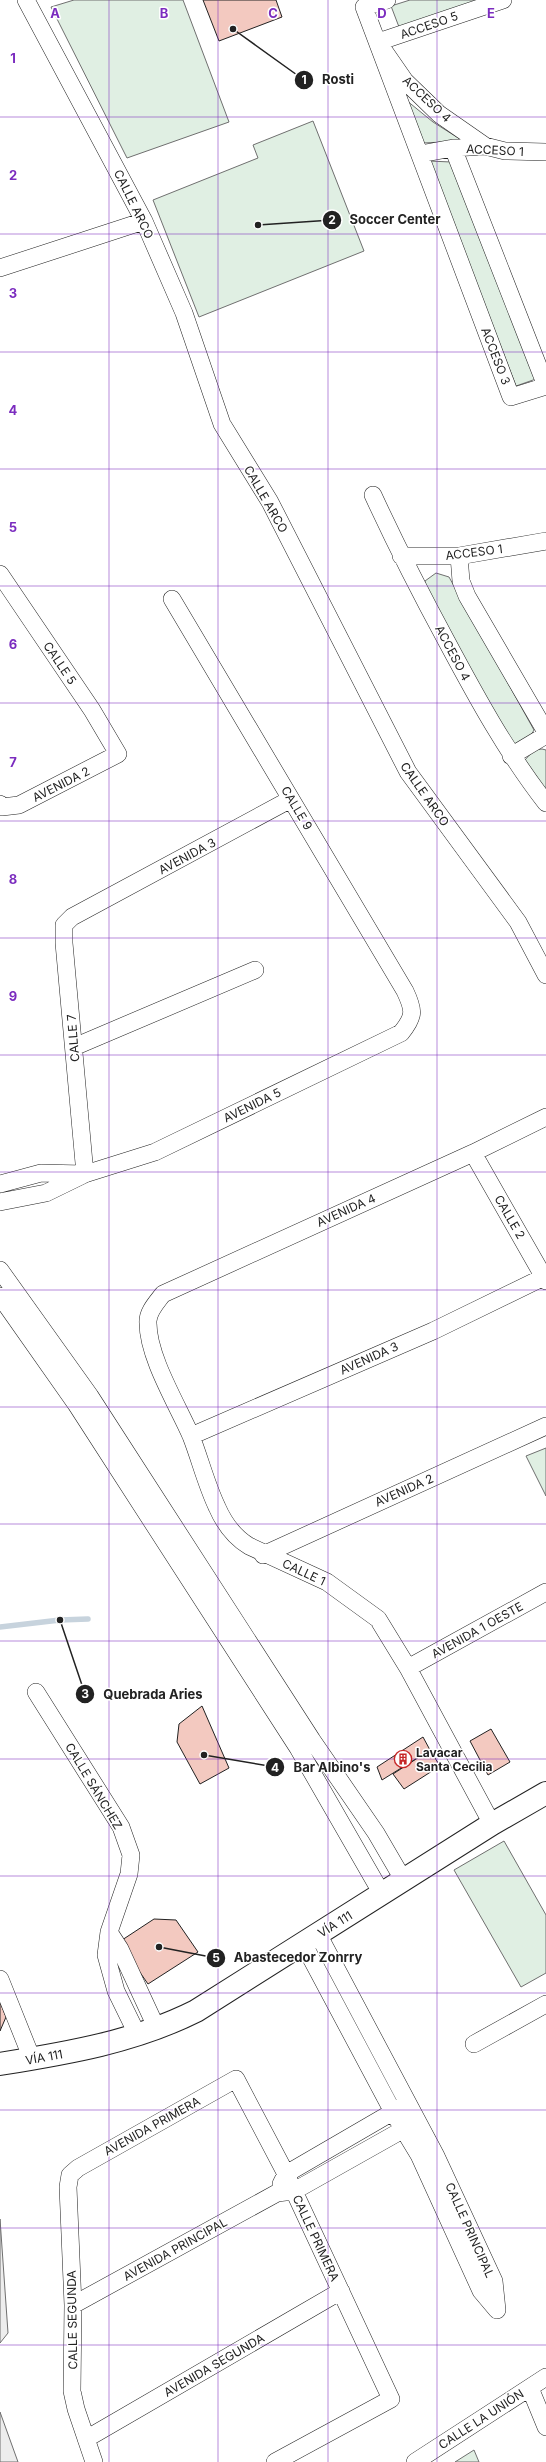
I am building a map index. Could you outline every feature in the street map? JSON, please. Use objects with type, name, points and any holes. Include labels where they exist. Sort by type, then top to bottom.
[{"type":"main road","name":"VÍA 111","points":[[0,2064],[110,2044],[147,2032],[196,2011],[492,1824],[546,1793]]},
{"type":"street","name":"CALLE ARCO","points":[[26,0],[144,221],[184,313],[222,424],[270,502],[408,772],[518,922],[545,969]]},
{"type":"street","name":"ACCESO 4","points":[[387,0],[364,7],[420,154]]},
{"type":"street","name":"ACCESO 5","points":[[378,42],[503,0]]},
{"type":"street","name":"ACCESO 4","points":[[378,42],[405,81],[416,92],[439,114],[485,146]]},
{"type":"street","name":"ACCESO 1","points":[[420,154],[452,148],[485,146],[504,151],[546,152]]},
{"type":"street","name":"ACCESO 3","points":[[420,154],[511,397],[546,386],[452,148]]},
{"type":"street","points":[[1,264],[144,221]]},
{"type":"street","name":"ACCESO 4","points":[[373,495],[401,556],[481,706],[512,756],[546,803]]},
{"type":"street","name":"ACCESO 1","points":[[401,556],[460,556],[546,541]]},
{"type":"street","points":[[460,556],[462,581],[467,596],[546,732]]},
{"type":"street","name":"CALLE 5","points":[[0,574],[92,710],[118,754]]},
{"type":"street","name":"CALLE 9","points":[[172,599],[405,991],[412,1006],[411,1021]]},
{"type":"street","points":[[512,756],[546,735]]},
{"type":"street","name":"AVENIDA 2","points":[[1,806],[19,805],[118,754]]},
{"type":"street","name":"AVENIDA 3","points":[[82,912],[291,799]]},
{"type":"street","name":"CALLE 7","points":[[82,912],[72,917],[64,925],[85,1174]]},
{"type":"street","points":[[74,1047],[255,970]]},
{"type":"street","name":"AVENIDA 5","points":[[85,1174],[155,1152],[401,1033],[411,1021]]},
{"type":"street","name":"AVENIDA 4","points":[[151,1309],[164,1294],[186,1283],[473,1153],[546,1117]]},
{"type":"street","name":"CALLE 2","points":[[473,1153],[545,1278]]},
{"type":"street","points":[[0,1184],[41,1173],[85,1174]]},
{"type":"street","points":[[0,1202],[46,1193],[85,1174]]},
{"type":"street","points":[[0,1270],[305,1744],[382,1894]]},
{"type":"street","name":"AVENIDA 3","points":[[191,1436],[432,1331],[545,1278]]},
{"type":"street","points":[[0,1296],[83,1400]]},
{"type":"street","name":"CALLE 1","points":[[151,1309],[147,1322],[152,1349],[191,1436],[217,1508],[229,1529],[239,1540],[263,1555],[299,1568],[327,1582],[378,1618],[408,1668],[492,1824]]},
{"type":"street","name":"AVENIDA 2","points":[[263,1555],[546,1426]]},
{"type":"street","name":"AVENIDA 1 OESTE","points":[[408,1668],[546,1592]]},
{"type":"street","name":"CALLE SÁNCHEZ","points":[[36,1692],[121,1827],[131,1855],[129,1874],[109,1932],[106,1955],[116,1991],[147,2032]]},
{"type":"street","points":[[305,1744],[376,1833],[404,1881]]},
{"type":"street","name":"CALLE PRINCIPAL","points":[[311,1939],[410,2126],[419,2155],[481,2291],[497,2310],[494,2281],[436,2156],[410,2126]]},
{"type":"street","points":[[0,1979],[32,2059]]},
{"type":"street","points":[[474,2044],[546,2004]]},
{"type":"street","name":"CALLE PRIMERA","points":[[236,2079],[286,2174],[391,2399],[275,2462]]},
{"type":"street","name":"AVENIDA PRIMERA","points":[[70,2175],[78,2168],[236,2079]]},
{"type":"street","points":[[277,2193],[286,2174],[400,2108]]},
{"type":"street","name":"AVENIDA PRINCIPAL","points":[[74,2305],[277,2193],[294,2191],[410,2126]]},
{"type":"street","name":"CALLE SEGUNDA","points":[[70,2175],[68,2187],[74,2305],[72,2391],[76,2409],[94,2462]]},
{"type":"street","name":"AVENIDA SEGUNDA","points":[[86,2439],[341,2291]]},
{"type":"street","name":"CALLE LA UNIÓN","points":[[417,2461],[530,2388],[546,2376]]},
{"type":"street","points":[[530,2388],[546,2427]]},
{"type":"green space","points":[[74,0],[183,0],[229,122],[127,158],[51,7]]},
{"type":"green space","points":[[410,0],[482,0],[399,27],[391,6]]},
{"type":"green space","points":[[406,100],[433,122],[463,141],[423,143]]},
{"type":"green space","points":[[313,121],[364,251],[199,317],[153,200],[258,158],[253,145]]},
{"type":"green space","points":[[429,161],[451,162],[536,379],[516,386]]},
{"type":"green space","points":[[436,573],[449,577],[534,730],[529,739],[516,746],[509,744],[424,590],[425,581]]},
{"type":"green space","points":[[534,750],[546,750],[546,794],[524,761]]},
{"type":"green space","points":[[546,1448],[546,1496],[526,1456]]},
{"type":"green space","points":[[504,1841],[546,1915],[546,1973],[521,1987],[454,1870]]},
{"type":"green space","points":[[474,2450],[479,2462],[455,2462]]},
{"type":"shaded area","points":[[0,2219],[8,2333],[0,2343]]},
{"type":"shaded area","points":[[0,2412],[18,2462],[0,2462]]},
{"type":"building","points":[[203,0],[276,0],[282,17],[219,41]]},
{"type":"building","points":[[202,1706],[229,1768],[200,1784],[177,1742],[179,1724]]},
{"type":"building","points":[[491,1729],[510,1762],[488,1775],[470,1741]]},
{"type":"building","name":"Lavacar Santa Cecilia","points":[[423,1737],[430,1750],[382,1780],[377,1767]]},
{"type":"building","points":[[430,1750],[440,1766],[404,1789],[393,1774]]},
{"type":"building","points":[[154,1919],[176,1920],[198,1952],[148,1984],[119,1942]]},
{"type":"building","points":[[0,2002],[6,2017],[0,2031]]},
{"type":"waterway","points":[[0,1627],[60,1620],[88,1619]]},
{"type":"place","name":"Rosti","points":[[233,29]]},
{"type":"place","name":"Soccer Center","points":[[258,225]]},
{"type":"place","name":"Quebrada Aries","points":[[60,1620]]},
{"type":"place","name":"Bar Albino's","points":[[204,1755]]},
{"type":"place","name":"Lavacar Santa Cecilia","points":[[403,1759]]},
{"type":"place","name":"Abastecedor Zonrry","points":[[159,1947]]}]
